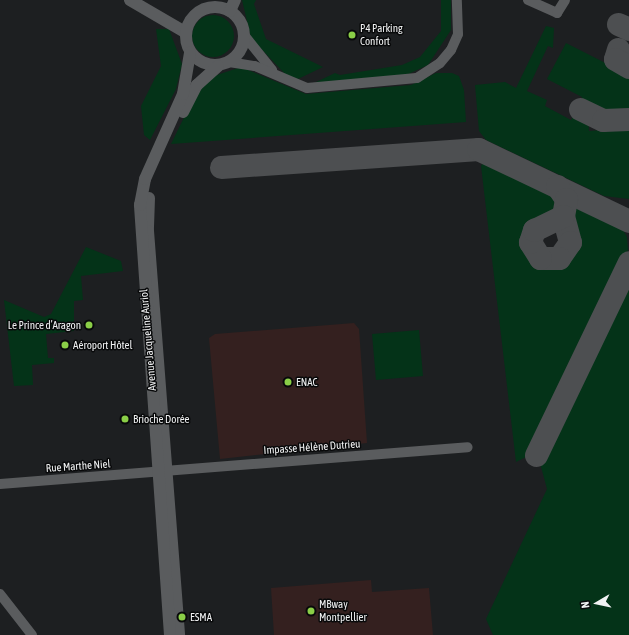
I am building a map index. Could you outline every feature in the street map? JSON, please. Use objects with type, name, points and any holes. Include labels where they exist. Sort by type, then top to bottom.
[{"type":"main road","points":[[130,0],[155,12],[168,25],[185,32]]},
{"type":"main road","points":[[233,5],[244,35],[240,50],[223,64],[202,63],[190,53],[185,32],[194,15],[211,7],[233,5]]},
{"type":"main road","name":"Avenue Jacqueline Auriol","points":[[179,635],[162,471],[140,205],[145,179],[183,94],[190,53]]},
{"type":"main road","name":"Avenue Jacqueline Auriol","points":[[170,635],[148,206],[152,180],[197,85],[223,64]]},
{"type":"street","points":[[223,64],[255,66],[307,88],[417,78],[440,63],[451,50],[458,34],[457,0]]},
{"type":"street","points":[[528,0],[557,13],[566,0]]},
{"type":"street","points":[[244,35],[260,58],[278,75]]},
{"type":"street","name":"Impasse Hélène Dutrieu","points":[[162,471],[468,447]]},
{"type":"street","name":"Rue Marthe Niel","points":[[0,484],[162,471]]},
{"type":"street","points":[[0,594],[32,635]]},
{"type":"shaded area","name":"ENAC","points":[[354,323],[359,329],[367,443],[220,459],[209,338],[215,334]]},
{"type":"shaded area","points":[[371,580],[372,592],[429,588],[433,635],[274,635],[271,588]]},
{"type":"green space","points":[[242,0],[256,0],[254,4],[266,39],[323,67],[298,79],[286,75],[251,38]]},
{"type":"green space","points":[[441,0],[451,0],[451,30],[428,65],[404,76],[314,83],[335,73],[340,75],[402,65],[420,57],[441,31]]},
{"type":"green space","points":[[209,15],[217,15],[225,18],[231,24],[234,36],[231,48],[225,54],[217,57],[209,57],[201,54],[195,48],[192,40],[192,32],[195,24],[201,18]]},
{"type":"green space","points":[[546,26],[554,28],[553,48],[548,46],[527,91],[547,100],[545,106],[571,120],[576,111],[588,117],[589,131],[629,128],[629,199],[604,196],[486,140],[479,131],[475,85],[505,82],[516,88]]},
{"type":"green space","points":[[156,29],[169,29],[182,64],[176,89],[150,140],[144,135],[141,106],[161,66]]},
{"type":"green space","points":[[566,43],[629,75],[629,108],[595,111],[580,103],[582,97],[547,79]]},
{"type":"green space","points":[[241,67],[306,94],[411,85],[436,73],[452,73],[459,76],[464,90],[466,122],[171,144],[195,95],[211,77]]},
{"type":"green space","points":[[484,161],[559,198],[551,214],[536,219],[525,233],[525,251],[536,264],[557,265],[574,252],[576,240],[570,222],[576,207],[622,228],[627,237],[628,250],[526,457],[516,462],[481,166]]},
{"type":"green space","points":[[86,247],[121,261],[123,271],[81,276],[83,300],[74,301],[74,331],[46,334],[48,358],[54,358],[54,363],[32,365],[33,385],[14,386],[4,300],[44,317],[51,314]]},
{"type":"green space","points":[[629,278],[629,635],[493,635],[486,619],[547,489],[540,463]]},
{"type":"green space","points":[[419,330],[423,376],[376,380],[372,334]]},
{"type":"taxiway","points":[[618,24],[629,29]]},
{"type":"taxiway","points":[[618,49],[615,59],[629,67]]},
{"type":"taxiway","points":[[580,109],[603,120],[629,119]]},
{"type":"taxiway","points":[[221,167],[478,149],[629,221]]},
{"type":"taxiway","points":[[557,186],[566,199],[563,216],[570,242],[559,258],[540,258],[530,242],[534,230],[563,216]]},
{"type":"taxiway","points":[[536,455],[629,262]]},
{"type":"place","name":"P4 Parking Confort","points":[[352,35]]},
{"type":"place","name":"Le Prince d’Aragon","points":[[89,325]]},
{"type":"place","name":"Aéroport Hôtel","points":[[65,345]]},
{"type":"place","name":"ENAC","points":[[288,382]]},
{"type":"place","name":"Brioche Dorée","points":[[125,419]]},
{"type":"place","name":"MBway Montpellier","points":[[311,611]]},
{"type":"place","name":"ESMA","points":[[182,617]]}]
